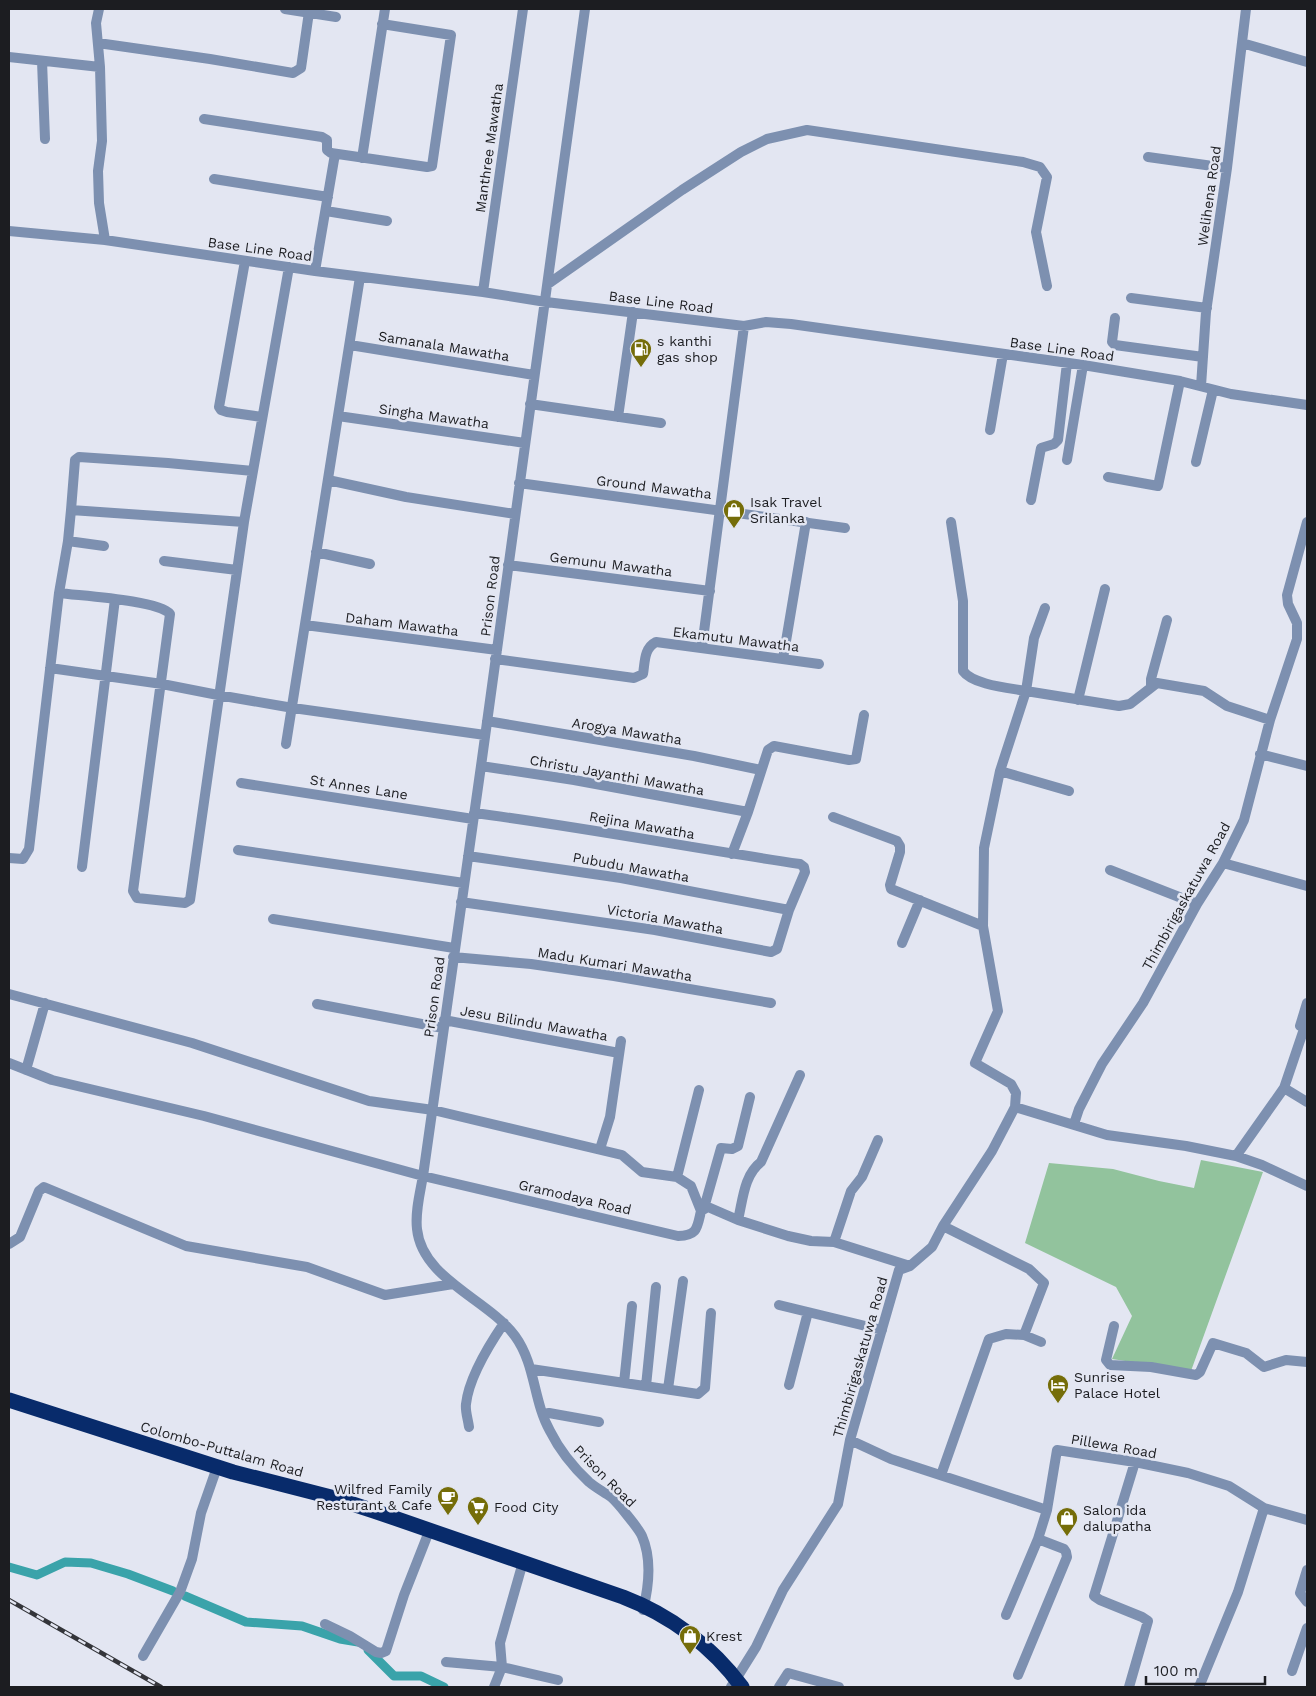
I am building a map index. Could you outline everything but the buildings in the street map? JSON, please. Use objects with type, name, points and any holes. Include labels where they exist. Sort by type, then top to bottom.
[{"type":"highway","name":"Colombo-Puttalam Road","points":[[9,1400],[233,1472],[331,1497],[623,1597],[690,1644],[735,1685]]},
{"type":"highway","name":"Colombo-Puttalam Road","points":[[9,1408],[145,1453],[330,1503],[428,1534],[643,1610]]},
{"type":"street","points":[[99,9],[96,23],[100,67],[102,141],[98,172],[99,203],[105,240]]},
{"type":"street","points":[[285,9],[336,17]]},
{"type":"street","points":[[362,158],[385,9]]},
{"type":"street","name":"Manthree Mawatha","points":[[483,292],[524,9]]},
{"type":"street","name":"Prison Road","points":[[585,9],[546,302],[534,375],[481,766],[422,1176],[418,1235],[425,1252],[433,1264],[453,1284],[504,1323],[522,1346],[531,1368],[548,1429],[568,1460],[590,1483],[613,1499],[642,1535],[649,1569],[643,1610]]},
{"type":"street","name":"Welihena Road","points":[[1201,386],[1207,308],[1246,9]]},
{"type":"street","points":[[98,43],[293,73],[301,68],[309,12]]},
{"type":"street","points":[[204,119],[322,136],[327,140],[327,150],[335,154],[427,167],[432,166],[451,35],[382,24]]},
{"type":"street","points":[[1242,43],[1307,62]]},
{"type":"street","points":[[9,57],[100,67]]},
{"type":"street","points":[[42,61],[45,139]]},
{"type":"street","points":[[548,284],[682,190],[741,152],[767,139],[807,130],[1023,162],[1040,167],[1047,177],[1036,232],[1047,286]]},
{"type":"street","points":[[316,271],[335,154]]},
{"type":"street","points":[[1148,157],[1226,168]]},
{"type":"street","points":[[214,179],[328,198]]},
{"type":"street","points":[[326,211],[388,221]]},
{"type":"street","name":"Base Line Road","points":[[9,231],[105,240],[360,277],[744,326],[766,322],[791,324],[1084,365],[1180,381],[1231,394],[1307,405]]},
{"type":"street","points":[[245,261],[219,407],[226,412],[262,417]]},
{"type":"street","points":[[59,593],[115,599],[161,608],[170,614],[133,891],[137,898],[185,904],[190,900],[244,522],[289,267]]},
{"type":"street","points":[[286,744],[360,277]]},
{"type":"street","points":[[1131,298],[1207,308]]},
{"type":"street","points":[[618,417],[633,312]]},
{"type":"street","points":[[1115,318],[1112,342],[1115,345],[1203,357]]},
{"type":"street","points":[[702,648],[744,326]]},
{"type":"street","name":"Samanala Mawatha","points":[[350,345],[534,375]]},
{"type":"street","points":[[990,430],[1003,354]]},
{"type":"street","points":[[1031,500],[1041,448],[1054,444],[1058,440],[1067,363]]},
{"type":"street","points":[[1067,460],[1084,365]]},
{"type":"street","points":[[1108,477],[1158,486],[1180,381]]},
{"type":"street","points":[[1196,462],[1213,390]]},
{"type":"street","points":[[530,404],[661,423]]},
{"type":"street","name":"Singha Mawatha","points":[[338,416],[525,443]]},
{"type":"street","points":[[9,858],[23,859],[29,850],[59,593],[68,541],[75,460],[79,458],[168,463],[253,471]]},
{"type":"street","points":[[328,480],[406,497],[515,514]]},
{"type":"street","name":"Ground Mawatha","points":[[519,484],[845,528]]},
{"type":"street","points":[[71,510],[244,522]]},
{"type":"street","points":[[784,659],[806,522]]},
{"type":"street","points":[[951,522],[963,601],[963,671],[967,676],[992,684],[1026,691],[1119,706],[1130,704],[1157,683],[1204,691],[1227,706],[1270,720]]},
{"type":"street","name":"Thimbirigaskatuwa Road","points":[[1074,1124],[1079,1109],[1102,1064],[1143,1003],[1197,904],[1223,863],[1244,820],[1270,720],[1302,624],[1288,604],[1287,595],[1307,522]]},
{"type":"street","points":[[68,541],[104,546]]},
{"type":"street","points":[[316,552],[370,564]]},
{"type":"street","points":[[164,561],[237,570]]},
{"type":"street","name":"Gemunu Mawatha","points":[[508,565],[710,591]]},
{"type":"street","points":[[1078,700],[1105,589]]},
{"type":"street","points":[[82,867],[115,599]]},
{"type":"street","points":[[1045,608],[1034,638],[1026,691],[1000,771],[984,848],[983,926],[998,1011],[976,1063],[1011,1084],[1016,1093],[1015,1107],[1107,1135],[1186,1146],[1236,1156],[1262,1165],[1307,1186]]},
{"type":"street","points":[[1151,687],[1150,679],[1167,620]]},
{"type":"street","name":"Daham Mawatha","points":[[305,625],[496,654]]},
{"type":"street","name":"Ekamutu Mawatha","points":[[496,654],[634,678],[643,674],[647,652],[651,645],[656,642],[820,664]]},
{"type":"street","points":[[50,668],[162,684],[292,708],[485,735]]},
{"type":"street","points":[[732,854],[768,750],[774,746],[849,760],[856,759],[864,715]]},
{"type":"street","name":"Arogya Mawatha","points":[[487,721],[694,756],[761,770]]},
{"type":"street","points":[[1260,754],[1307,766]]},
{"type":"street","name":"Christu Jayanthi Mawatha","points":[[481,766],[574,780],[748,812]]},
{"type":"street","points":[[1000,771],[1069,792]]},
{"type":"street","name":"St Annes Lane","points":[[241,782],[474,816]]},
{"type":"street","name":"Rejina Mawatha","points":[[474,816],[544,822],[800,864],[804,867]]},
{"type":"street","points":[[833,817],[898,842],[900,852],[890,885],[891,889],[983,926]]},
{"type":"street","points":[[238,850],[464,883]]},
{"type":"street","name":"Pubudu Mawatha","points":[[468,856],[621,878],[789,910]]},
{"type":"street","points":[[1223,863],[1307,886]]},
{"type":"street","name":"Victoria Mawatha","points":[[461,902],[655,930],[771,952],[777,949],[789,910],[805,872],[804,867]]},
{"type":"street","points":[[1110,870],[1197,904]]},
{"type":"street","points":[[902,943],[920,900]]},
{"type":"street","name":"Madu Kumari Mawatha","points":[[273,919],[453,952],[614,976],[771,1003]]},
{"type":"street","points":[[9,994],[192,1043],[369,1101],[432,1110],[622,1155],[642,1172],[677,1177],[692,1186],[703,1209],[708,1207],[738,1220],[788,1236],[811,1241],[834,1242],[910,1266]]},
{"type":"street","points":[[26,1070],[45,1003]]},
{"type":"street","points":[[1307,1003],[1298,1034],[1302,1035],[1307,1020]]},
{"type":"street","name":"Jesu Bilindu Mawatha","points":[[317,1004],[619,1052]]},
{"type":"street","points":[[1236,1156],[1284,1088],[1307,1020]]},
{"type":"street","points":[[600,1149],[610,1117],[621,1040]]},
{"type":"street","name":"Gramodaya Road","points":[[9,1063],[52,1080],[204,1116],[422,1176],[678,1236],[690,1236],[696,1230],[721,1148],[732,1149],[738,1146],[750,1097]]},
{"type":"street","points":[[738,1220],[748,1178],[753,1168],[761,1162],[800,1075]]},
{"type":"street","points":[[1284,1088],[1307,1102]]},
{"type":"street","points":[[677,1177],[699,1090]]},
{"type":"street","name":"Thimbirigaskatuwa Road","points":[[735,1685],[756,1647],[783,1590],[838,1504],[850,1440],[899,1270],[910,1266],[932,1247],[943,1226],[992,1151],[1015,1107]]},
{"type":"street","points":[[834,1242],[851,1191],[862,1177],[878,1140]]},
{"type":"street","points":[[9,1244],[20,1237],[39,1191],[44,1187],[186,1246],[307,1267],[385,1295],[453,1284]]},
{"type":"street","points":[[943,1226],[1029,1269],[1044,1283],[1024,1335]]},
{"type":"street","points":[[668,1390],[683,1281]]},
{"type":"street","points":[[646,1386],[656,1287]]},
{"type":"street","points":[[779,1305],[882,1330]]},
{"type":"street","points":[[624,1382],[632,1306]]},
{"type":"street","points":[[789,1385],[808,1312]]},
{"type":"street","points":[[531,1368],[698,1394],[705,1388],[711,1313]]},
{"type":"street","points":[[469,1427],[466,1405],[469,1390],[490,1344],[504,1323]]},
{"type":"street","points":[[1114,1326],[1106,1360],[1110,1365],[1151,1367],[1196,1375],[1200,1372],[1213,1342],[1246,1353],[1264,1367],[1286,1360],[1307,1362]]},
{"type":"street","points":[[941,1475],[989,1339],[1006,1334],[1024,1335],[1041,1342]]},
{"type":"street","points":[[543,1414],[549,1413],[599,1422]]},
{"type":"street","points":[[850,1440],[891,1459],[1047,1510],[1038,1539],[1006,1616]]},
{"type":"street","name":"Pillewa Road","points":[[1047,1510],[1057,1450],[1135,1462],[1188,1473],[1229,1486],[1264,1508],[1307,1520]]},
{"type":"street","points":[[1129,1687],[1148,1621],[1094,1596],[1135,1462]]},
{"type":"street","points":[[144,1656],[180,1592],[192,1559],[201,1513],[215,1473]]},
{"type":"street","points":[[1199,1687],[1238,1592],[1264,1508]]},
{"type":"street","points":[[325,1624],[350,1636],[376,1652],[386,1651],[404,1596],[428,1534]]},
{"type":"street","points":[[1018,1675],[1067,1557],[1064,1549],[1038,1539]]},
{"type":"street","points":[[494,1687],[502,1667],[500,1643],[521,1568]]},
{"type":"street","points":[[1307,1570],[1300,1594],[1307,1602]]},
{"type":"street","points":[[1292,1671],[1307,1628]]},
{"type":"street","points":[[446,1662],[502,1667],[558,1680]]},
{"type":"street","points":[[779,1687],[788,1673],[839,1687]]},
{"type":"green space","points":[[1201,1160],[1263,1172],[1191,1371],[1112,1359],[1132,1316],[1116,1287],[1025,1243],[1049,1163],[1113,1169],[1194,1188]]},
{"type":"waterway","points":[[9,1567],[37,1575],[65,1562],[91,1563],[128,1574],[173,1591]]},
{"type":"waterway","points":[[185,1596],[246,1622],[302,1626],[340,1639],[358,1642]]},
{"type":"waterway","points":[[368,1650],[394,1676],[421,1676],[444,1687]]},
{"type":"railway","points":[[9,1600],[161,1687]]},
{"type":"place","name":"s kanthi gas shop","points":[[641,368]]},
{"type":"place","name":"Isak Travel Srilanka","points":[[734,529]]},
{"type":"place","name":"Sunrise Palace Hotel","points":[[1058,1404]]},
{"type":"place","name":"Wilfred Family Resturant & Cafe","points":[[448,1516]]},
{"type":"place","name":"Food City","points":[[478,1526]]},
{"type":"place","name":"Salon ida dalupatha","points":[[1067,1537]]},
{"type":"place","name":"Krest","points":[[690,1655]]}]
